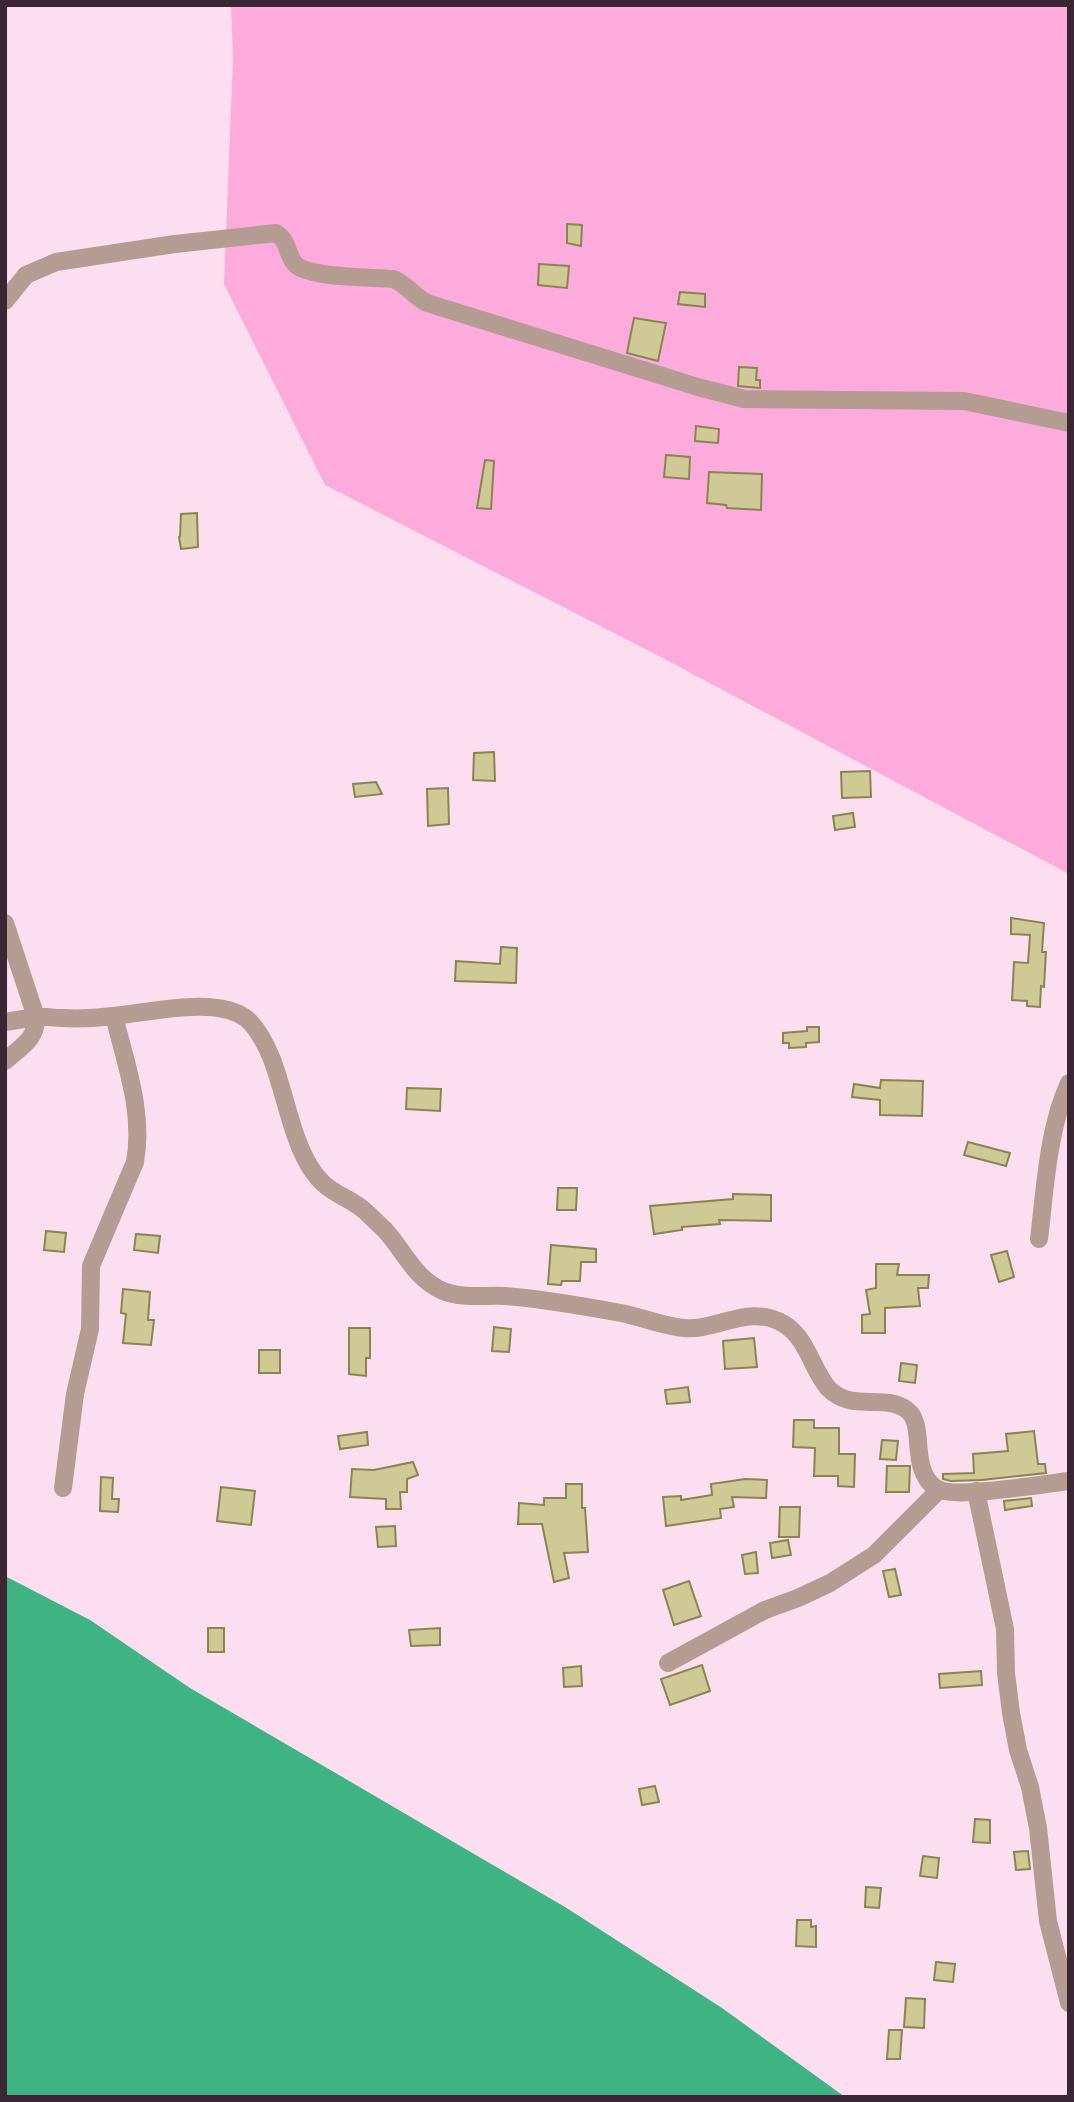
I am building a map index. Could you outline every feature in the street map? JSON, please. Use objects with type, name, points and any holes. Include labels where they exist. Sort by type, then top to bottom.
[{"type":"street","points":[[5,301],[26,275],[56,262],[276,233],[283,238],[296,265],[313,273],[393,279],[403,283],[414,296],[427,303],[744,399],[964,401],[1069,423]]},
{"type":"street","points":[[5,923],[36,1017],[36,1028],[32,1037],[5,1061]]},
{"type":"street","points":[[5,1022],[36,1017],[114,1016],[181,1007],[232,1012],[247,1020],[270,1054],[299,1145],[311,1168],[328,1190],[360,1208],[387,1232],[424,1279],[442,1290],[464,1295],[506,1296],[625,1314],[686,1329],[712,1325],[738,1316],[767,1318],[786,1325],[803,1343],[827,1386],[839,1397],[859,1403],[894,1404],[909,1410],[916,1425],[920,1461],[927,1479],[939,1490],[975,1491],[1069,1481]]},
{"type":"street","points":[[62,1488],[75,1394],[90,1329],[91,1266],[135,1162],[138,1144],[135,1100],[114,1016]]},
{"type":"street","points":[[1039,1239],[1058,1110],[1069,1083]]},
{"type":"street","points":[[668,1662],[765,1610],[831,1583],[874,1555],[939,1490]]},
{"type":"street","points":[[975,1491],[1004,1629],[1006,1674],[1014,1725],[1038,1828],[1050,1937],[1069,2003]]},
{"type":"shaded area","points":[[231,5],[1069,5],[1069,874],[655,654],[325,485],[224,284],[233,59]]},
{"type":"shaded area","points":[[5,1576],[90,1620],[190,1688],[565,1907],[722,2008],[845,2097],[5,2097]]},
{"type":"building","points":[[567,224],[582,225],[581,246],[567,243]]},
{"type":"building","points":[[539,264],[569,266],[567,288],[538,285]]},
{"type":"building","points":[[680,292],[705,294],[705,307],[678,304]]},
{"type":"building","points":[[634,318],[666,323],[658,361],[627,353]]},
{"type":"building","points":[[739,367],[757,368],[756,380],[760,380],[760,388],[738,386]]},
{"type":"building","points":[[696,426],[719,429],[718,443],[695,441]]},
{"type":"building","points":[[666,455],[690,457],[689,479],[664,477]]},
{"type":"building","points":[[485,460],[494,461],[491,509],[477,508]]},
{"type":"building","points":[[709,472],[762,474],[761,510],[727,508],[726,505],[707,503]]},
{"type":"building","points":[[197,513],[198,547],[181,549],[181,514]]},
{"type":"building","points":[[494,752],[495,781],[473,780],[474,753]]},
{"type":"building","points":[[870,771],[871,797],[842,798],[841,772]]},
{"type":"building","points":[[376,782],[382,794],[355,797],[353,784]]},
{"type":"building","points":[[448,788],[449,824],[428,826],[427,789]]},
{"type":"building","points":[[853,813],[855,827],[835,830],[833,816]]},
{"type":"building","points":[[1011,918],[1044,923],[1042,952],[1046,952],[1040,1007],[1027,1006],[1027,1001],[1012,1000],[1014,962],[1028,963],[1030,935],[1011,934]]},
{"type":"building","points":[[501,947],[517,948],[516,983],[455,981],[456,961],[500,964]]},
{"type":"building","points":[[807,1027],[819,1027],[819,1042],[806,1043],[806,1047],[789,1048],[789,1043],[783,1043],[783,1033],[807,1031]]},
{"type":"building","points":[[881,1080],[923,1081],[922,1116],[880,1115],[880,1100],[852,1097],[854,1084],[880,1088]]},
{"type":"building","points":[[407,1088],[441,1089],[440,1111],[406,1109]]},
{"type":"building","points":[[968,1142],[1010,1153],[1006,1166],[964,1155]]},
{"type":"building","points":[[558,1188],[577,1188],[576,1210],[557,1210]]},
{"type":"building","points":[[733,1194],[771,1195],[771,1221],[719,1220],[720,1224],[682,1227],[682,1230],[654,1234],[650,1206],[733,1199]]},
{"type":"building","points":[[46,1231],[66,1233],[64,1252],[44,1250]]},
{"type":"building","points":[[136,1234],[160,1236],[158,1253],[134,1250]]},
{"type":"building","points":[[551,1245],[596,1249],[596,1262],[581,1262],[580,1281],[562,1281],[561,1285],[548,1284]]},
{"type":"building","points":[[1007,1251],[1014,1277],[999,1282],[991,1255]]},
{"type":"building","points":[[876,1264],[899,1264],[897,1275],[929,1275],[928,1288],[918,1288],[920,1306],[885,1308],[885,1333],[862,1333],[862,1315],[870,1314],[866,1290],[876,1288]]},
{"type":"building","points":[[123,1289],[150,1292],[148,1320],[154,1320],[151,1345],[123,1343],[126,1314],[121,1313]]},
{"type":"building","points":[[494,1327],[511,1329],[509,1352],[492,1351]]},
{"type":"building","points":[[349,1328],[370,1328],[370,1358],[366,1358],[366,1376],[349,1374]]},
{"type":"building","points":[[754,1338],[757,1367],[725,1369],[723,1341]]},
{"type":"building","points":[[259,1350],[280,1350],[280,1373],[259,1373]]},
{"type":"building","points":[[901,1363],[917,1365],[915,1383],[899,1381]]},
{"type":"building","points":[[688,1387],[690,1402],[667,1404],[665,1390]]},
{"type":"building","points":[[794,1420],[814,1420],[814,1428],[839,1428],[839,1454],[855,1454],[854,1487],[838,1486],[838,1476],[814,1476],[815,1448],[793,1447]]},
{"type":"building","points":[[1034,1431],[1038,1464],[1045,1464],[1046,1473],[982,1480],[943,1479],[943,1474],[974,1473],[973,1454],[1008,1451],[1006,1434]]},
{"type":"building","points":[[367,1432],[368,1445],[340,1449],[338,1436]]},
{"type":"building","points":[[882,1440],[898,1441],[896,1460],[880,1459]]},
{"type":"building","points":[[413,1462],[418,1475],[407,1479],[407,1492],[400,1492],[401,1509],[386,1509],[386,1499],[350,1497],[352,1469],[374,1470]]},
{"type":"building","points":[[887,1466],[910,1466],[909,1492],[886,1492]]},
{"type":"building","points":[[101,1477],[113,1478],[112,1499],[119,1499],[118,1512],[100,1511]]},
{"type":"building","points":[[745,1479],[767,1480],[766,1498],[732,1497],[734,1507],[720,1509],[721,1518],[666,1526],[663,1497],[681,1496],[681,1500],[712,1495],[711,1484]]},
{"type":"building","points":[[566,1484],[582,1484],[582,1508],[585,1508],[588,1552],[564,1553],[569,1578],[554,1582],[542,1524],[518,1524],[519,1503],[544,1505],[544,1498],[566,1498]]},
{"type":"building","points":[[221,1487],[255,1491],[251,1525],[217,1521]]},
{"type":"building","points":[[1031,1498],[1032,1506],[1005,1510],[1004,1501]]},
{"type":"building","points":[[780,1507],[800,1507],[799,1537],[779,1537]]},
{"type":"building","points":[[395,1526],[396,1546],[378,1547],[376,1527]]},
{"type":"building","points":[[788,1540],[791,1555],[772,1558],[770,1543]]},
{"type":"building","points":[[756,1552],[758,1573],[745,1574],[742,1555]]},
{"type":"building","points":[[895,1569],[901,1595],[889,1597],[883,1571]]},
{"type":"building","points":[[689,1581],[701,1616],[674,1625],[663,1590]]},
{"type":"building","points":[[208,1628],[224,1628],[224,1652],[208,1652]]},
{"type":"building","points":[[440,1628],[440,1645],[411,1646],[409,1630]]},
{"type":"building","points":[[702,1665],[710,1691],[670,1705],[661,1679]]},
{"type":"building","points":[[581,1666],[582,1686],[564,1687],[563,1668]]},
{"type":"building","points":[[981,1671],[982,1685],[940,1688],[939,1674]]},
{"type":"building","points":[[655,1786],[659,1802],[642,1805],[639,1789]]},
{"type":"building","points":[[975,1819],[990,1820],[990,1843],[973,1842]]},
{"type":"building","points":[[1028,1851],[1030,1869],[1016,1870],[1014,1852]]},
{"type":"building","points":[[923,1856],[939,1858],[937,1878],[920,1876]]},
{"type":"building","points":[[866,1887],[881,1888],[879,1908],[865,1907]]},
{"type":"building","points":[[797,1920],[811,1920],[811,1927],[816,1926],[816,1947],[796,1946]]},
{"type":"building","points":[[936,1962],[955,1964],[953,1982],[934,1980]]},
{"type":"building","points":[[906,1998],[925,1999],[924,2028],[904,2027]]},
{"type":"building","points":[[889,2030],[902,2030],[900,2059],[887,2059]]}]
